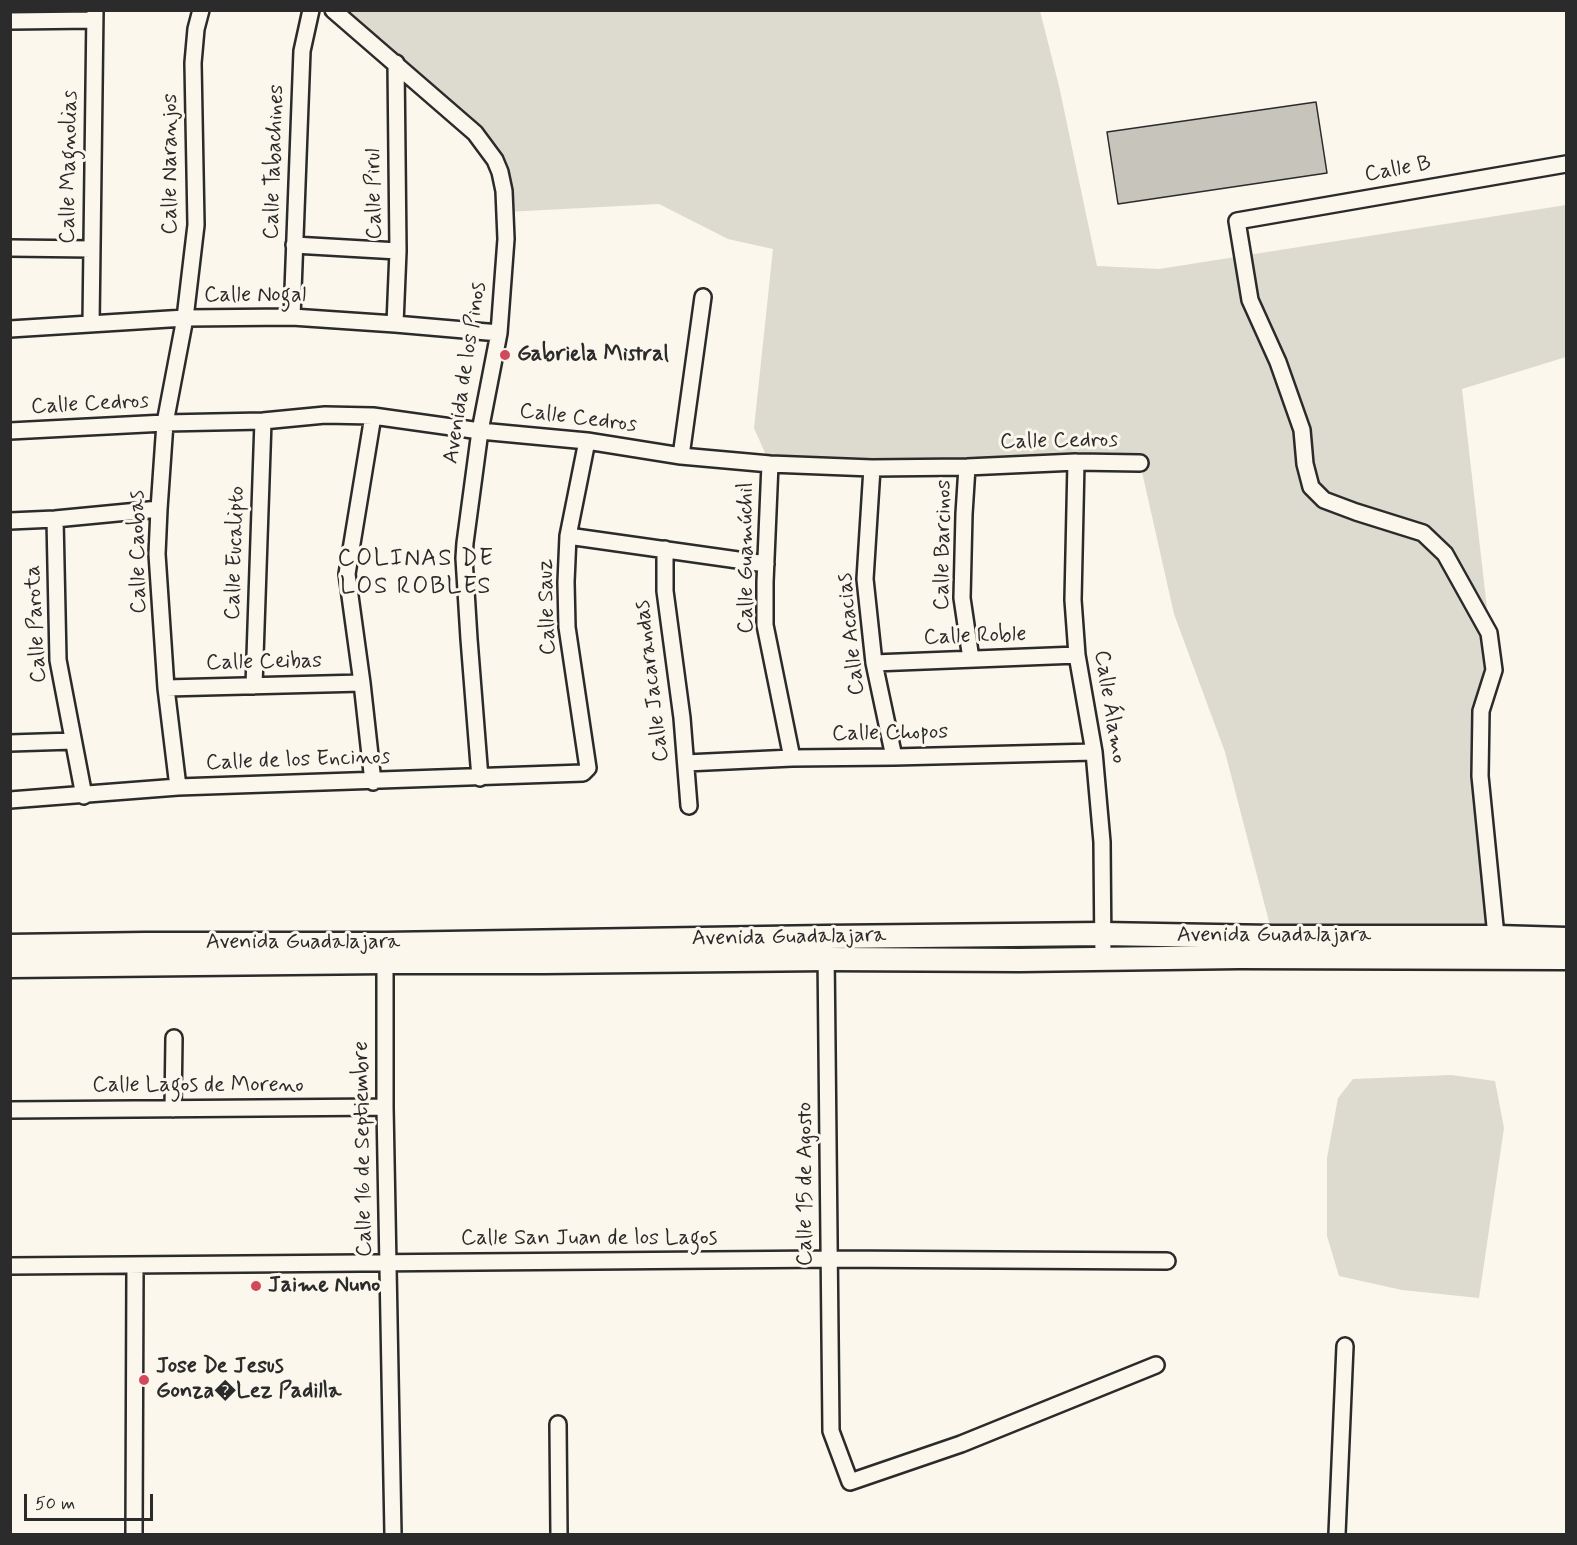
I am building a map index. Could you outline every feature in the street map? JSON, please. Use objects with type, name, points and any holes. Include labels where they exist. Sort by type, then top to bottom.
[{"type":"street","name":"Calle Naranjos","points":[[185,318],[196,225],[193,63],[196,29],[201,10]]},
{"type":"street","name":"Calle Tabachines","points":[[292,317],[302,51],[311,10]]},
{"type":"street","name":"Avenida de los Pinos","points":[[333,10],[475,133],[495,160],[504,191],[506,239],[499,333],[480,431],[465,528],[464,558],[480,778]]},
{"type":"street","points":[[10,21],[95,15]]},
{"type":"street","name":"Calle Magnolias","points":[[90,324],[95,15]]},
{"type":"street","name":"Calle Pirul","points":[[395,324],[398,250],[396,63]]},
{"type":"street","name":"Calle B","points":[[1497,947],[1480,776],[1480,711],[1494,670],[1489,633],[1445,554],[1423,533],[1324,500],[1311,487],[1305,464],[1302,430],[1278,362],[1250,300],[1238,221],[1566,164]]},
{"type":"street","points":[[294,245],[398,250]]},
{"type":"street","points":[[10,248],[92,249]]},
{"type":"street","points":[[681,456],[703,297]]},
{"type":"street","name":"Calle Nogal","points":[[10,329],[185,318],[292,317],[499,333]]},
{"type":"street","name":"Calle Caobas","points":[[178,788],[166,688],[158,554],[165,423],[185,318]]},
{"type":"street","name":"Calle Cedros","points":[[10,431],[165,423],[263,421],[325,415],[373,416],[480,431],[587,441],[681,456],[770,464],[872,468],[1076,462],[1140,463]]},
{"type":"street","points":[[373,416],[346,574],[374,782]]},
{"type":"street","name":"Calle Eucalipto","points":[[254,686],[263,421]]},
{"type":"street","name":"Calle Sauz","points":[[586,771],[588,768],[567,627],[566,582],[568,536],[587,441]]},
{"type":"street","name":"Calle Álamo","points":[[1076,462],[1073,582],[1077,655],[1094,752],[1102,842],[1103,959]]},
{"type":"street","name":"Calle Guamúchil","points":[[770,464],[765,624],[792,758]]},
{"type":"street","name":"Calle Barcinos","points":[[967,466],[962,598],[971,659]]},
{"type":"street","name":"Calle Acacias","points":[[872,468],[865,579],[874,663],[894,757]]},
{"type":"street","points":[[10,521],[159,509]]},
{"type":"street","name":"Calle Parota","points":[[55,519],[57,660],[84,796]]},
{"type":"street","points":[[568,536],[766,564]]},
{"type":"street","name":"Calle Jacarandas","points":[[665,549],[665,591],[682,718],[689,806]]},
{"type":"street","name":"Calle Roble","points":[[874,663],[1077,655]]},
{"type":"street","name":"Calle Ceibas","points":[[166,688],[362,683]]},
{"type":"street","points":[[10,743],[73,741]]},
{"type":"street","name":"Calle Chopos","points":[[686,763],[792,758],[1094,752]]},
{"type":"street","name":"Calle de los Encinos","points":[[10,800],[178,788],[480,778],[584,773],[586,771]]},
{"type":"street","name":"Avenida Guadalajara","points":[[10,966],[385,953],[826,948],[969,936],[1102,934],[1273,937],[1497,947],[1566,958]]},
{"type":"street","points":[[968,959],[969,936]]},
{"type":"street","name":"Avenida Guadalajara","points":[[826,948],[968,959],[1103,959],[1497,947],[1566,939]]},
{"type":"street","name":"Avenida Guadalajara","points":[[10,946],[145,944],[385,953]]},
{"type":"street","name":"Calle 15 de Agosto","points":[[826,948],[831,1431],[850,1482],[961,1444],[1156,1365]]},
{"type":"street","name":"Calle 16 de Septiembre","points":[[385,953],[387,1263],[393,1534]]},
{"type":"street","points":[[173,1109],[174,1038]]},
{"type":"street","name":"Calle Lagos de Moreno","points":[[10,1110],[385,1107]]},
{"type":"street","name":"Calle San Juan de los Lagos","points":[[10,1266],[829,1259],[1167,1261]]},
{"type":"street","points":[[134,1534],[135,1266]]},
{"type":"street","points":[[1337,1534],[1345,1346]]},
{"type":"street","points":[[558,1424],[560,1534]]},
{"type":"shaded area","points":[[333,11],[1040,11],[1059,86],[1097,266],[1159,269],[1566,205],[1566,357],[1462,389],[1494,670],[1481,711],[1497,937],[1273,937],[1225,752],[1174,614],[1140,463],[770,464],[754,428],[773,249],[728,239],[659,204],[506,212],[491,152]]},
{"type":"shaded area","points":[[1451,1075],[1495,1081],[1504,1128],[1479,1298],[1402,1290],[1339,1276],[1327,1236],[1327,1158],[1338,1098],[1353,1079]]},
{"type":"building","points":[[1316,102],[1327,173],[1118,204],[1107,132]]},
{"type":"place","name":"Gabriela Mistral","points":[[505,355]]},
{"type":"place","name":"Jaime Nuno","points":[[256,1286]]},
{"type":"place","name":"Jose De Jesus Gonza�Lez Padilla","points":[[144,1380]]},
{"type":"district","name":"COLINAS DE LOS ROBLES","points":[[416,574]]}]
